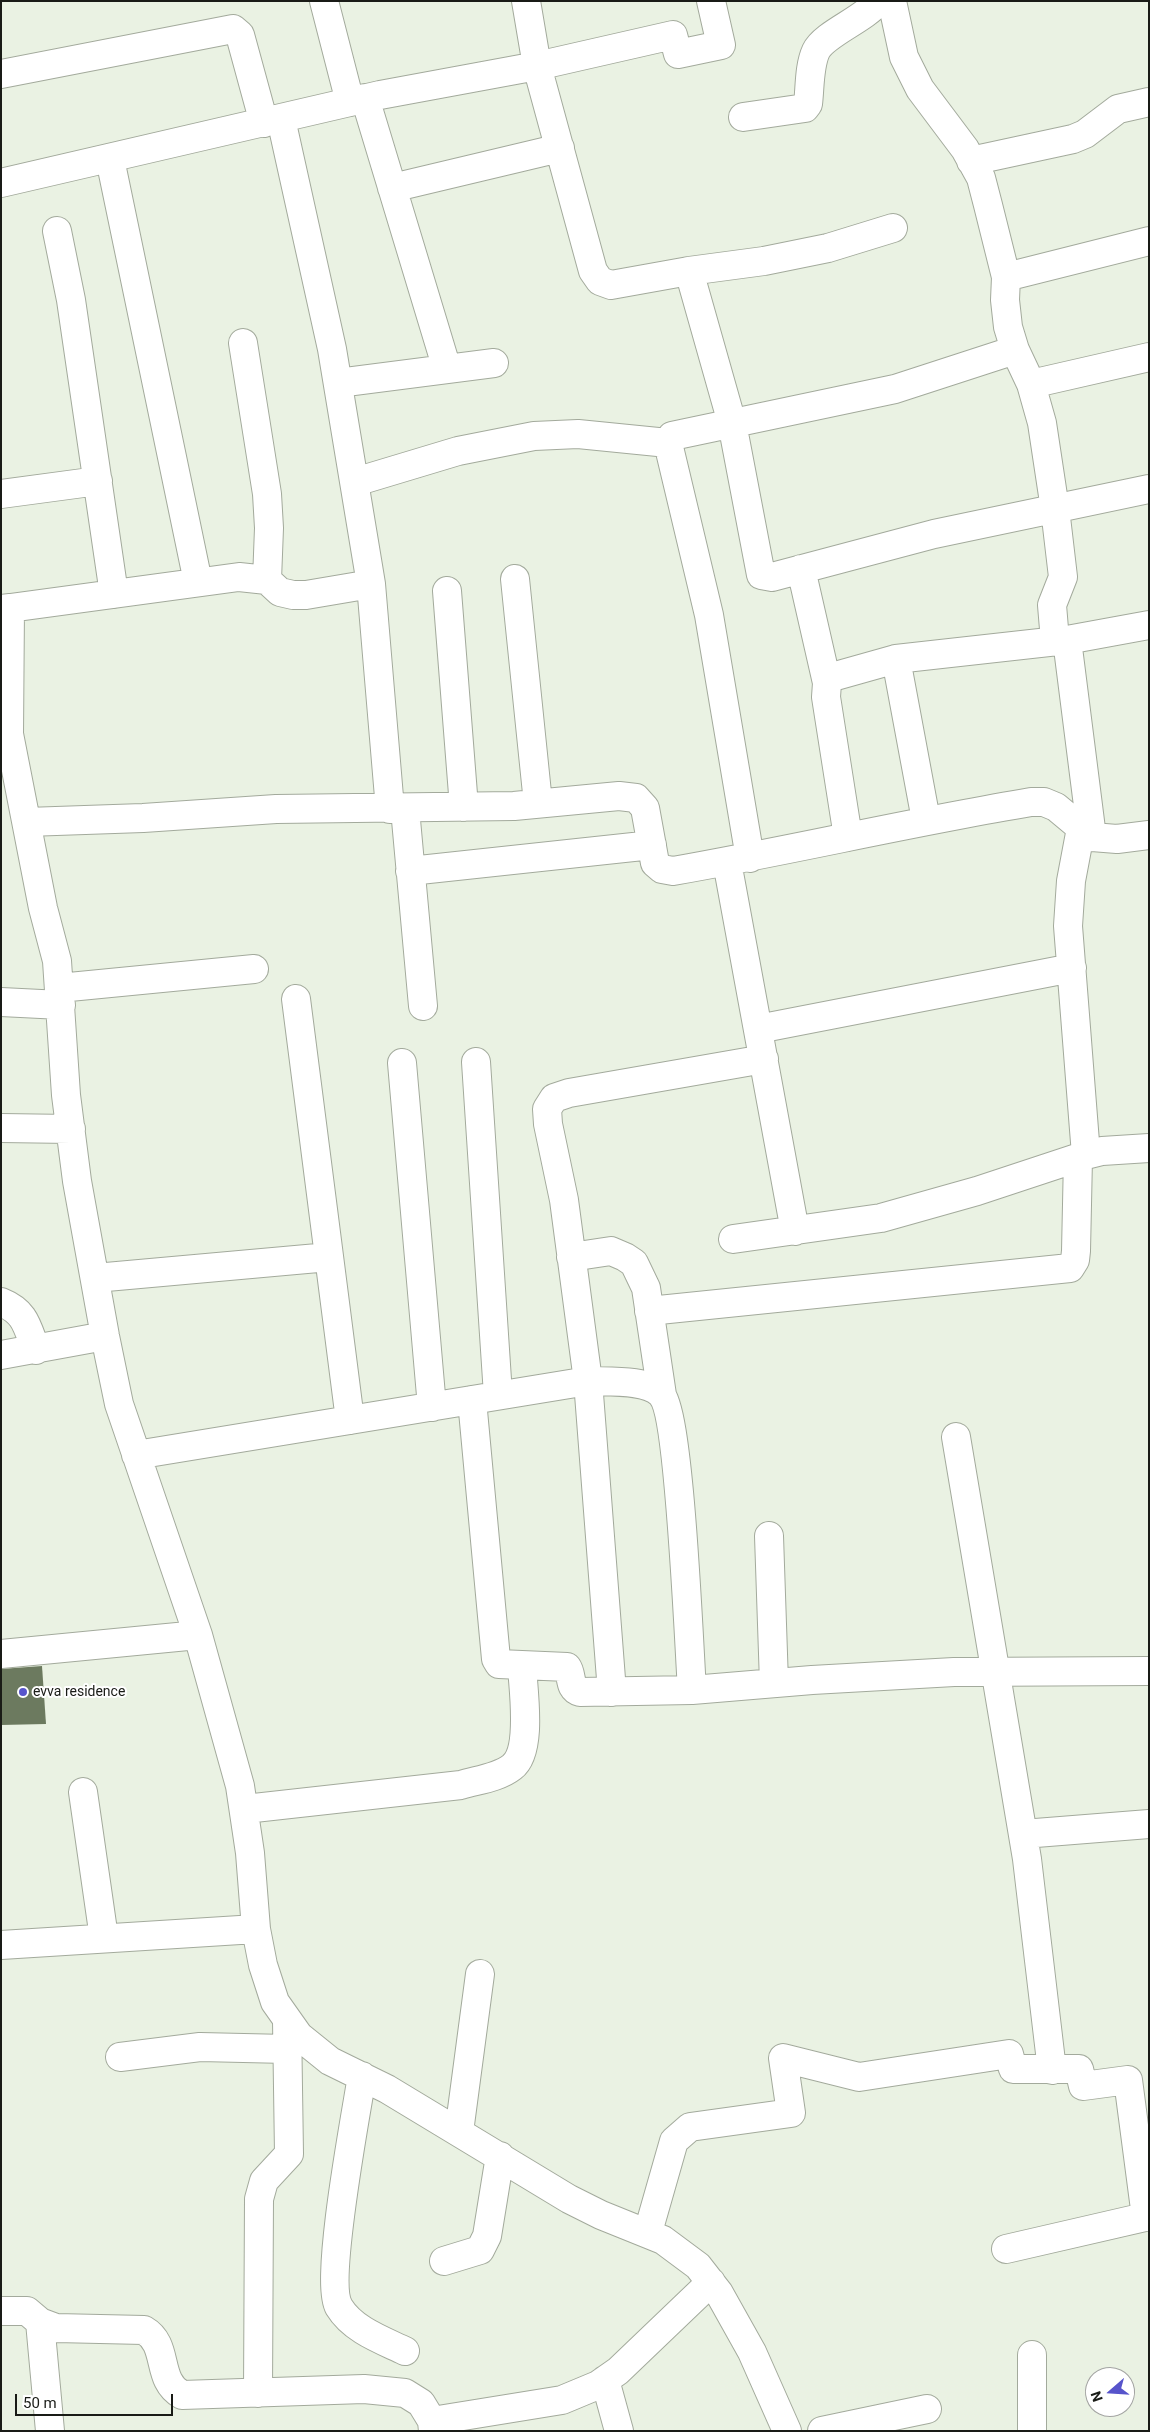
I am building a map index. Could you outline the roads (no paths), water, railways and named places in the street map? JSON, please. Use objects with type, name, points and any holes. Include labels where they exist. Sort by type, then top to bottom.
[{"type":"street","points":[[324,1],[357,100],[392,188],[447,369]]},
{"type":"street","points":[[526,1],[537,66],[593,271],[600,281],[611,284],[764,261],[828,248],[893,228]]},
{"type":"street","points":[[1,183],[357,100],[537,66],[673,35],[678,54],[720,45],[711,1]]},
{"type":"street","points":[[743,117],[805,108],[808,104],[815,52],[820,44],[829,36],[859,20],[879,1]]},
{"type":"street","points":[[649,1311],[1070,1268],[1075,1260],[1082,1157],[1069,905],[1071,881],[1086,832],[1061,641],[1052,605],[1063,577],[1055,509],[1042,423],[1031,384],[1015,350],[1008,326],[1005,300],[1006,277],[980,178],[972,161],[916,81],[904,57],[892,1]]},
{"type":"street","points":[[1,74],[233,29],[240,35],[273,121],[338,383],[371,584],[397,809],[410,871],[423,1006]]},
{"type":"street","points":[[972,161],[1073,139],[1085,134],[1118,109],[1149,102]]},
{"type":"street","points":[[392,188],[560,148]]},
{"type":"street","points":[[110,159],[198,582]]},
{"type":"street","points":[[57,231],[71,300],[114,594]]},
{"type":"street","points":[[1006,277],[1149,241]]},
{"type":"street","points":[[689,271],[732,423],[762,575],[772,577],[934,534],[1149,489]]},
{"type":"street","points":[[243,343],[267,494],[269,528],[267,580]]},
{"type":"street","points":[[794,1231],[758,1029],[709,615],[668,443],[672,436],[895,389],[1015,350]]},
{"type":"street","points":[[1031,384],[1149,357]]},
{"type":"street","points":[[338,383],[494,363]]},
{"type":"street","points":[[355,482],[458,451],[534,436],[578,434],[668,443]]},
{"type":"street","points":[[1,494],[98,481]]},
{"type":"street","points":[[802,569],[827,683],[826,697],[848,837]]},
{"type":"street","points":[[371,584],[306,595],[293,595],[280,592],[267,580],[239,577],[5,608],[9,734],[43,908],[57,961],[66,1095],[95,1278],[118,1404],[172,1553],[198,1634],[240,1786],[256,1929],[268,1984],[275,2002],[287,2021],[299,2036],[330,2061],[387,2089],[569,2198],[601,2215],[648,2232],[691,2260],[711,2282],[752,2352],[787,2431]]},
{"type":"street","points":[[515,579],[538,803]]},
{"type":"street","points":[[447,591],[464,807]]},
{"type":"street","points":[[827,683],[832,676],[896,660],[1061,641],[1149,626]]},
{"type":"street","points":[[896,660],[926,820]]},
{"type":"street","points":[[27,822],[143,818],[276,809],[464,807],[619,796],[636,798],[645,808],[655,863],[662,869],[673,871],[739,860],[926,820],[1044,802],[1056,806],[1086,832],[1117,839],[1149,835]]},
{"type":"street","points":[[410,871],[652,844]]},
{"type":"street","points":[[758,1029],[1072,968]]},
{"type":"street","points":[[1,1002],[60,996],[254,969]]},
{"type":"street","points":[[296,999],[350,1420]]},
{"type":"street","points":[[612,1692],[588,1380],[564,1200],[548,1124],[547,1109],[554,1098],[569,1093],[764,1059]]},
{"type":"street","points":[[476,1062],[498,1395]]},
{"type":"street","points":[[402,1063],[432,1406]]},
{"type":"street","points":[[1,1128],[71,1129]]},
{"type":"street","points":[[733,1238],[882,1218],[976,1191],[1082,1157],[1102,1152],[1149,1148]]},
{"type":"street","points":[[571,1257],[611,1252],[625,1257],[634,1263],[646,1288],[662,1395],[669,1417],[676,1456],[692,1690]]},
{"type":"street","points":[[95,1278],[330,1257]]},
{"type":"street","points":[[1,1302],[13,1307],[24,1318],[36,1350]]},
{"type":"street","points":[[1,1355],[105,1336]]},
{"type":"street","points":[[136,1455],[588,1380],[648,1385],[662,1395]]},
{"type":"street","points":[[472,1400],[496,1659],[499,1664],[504,1666],[567,1667],[576,1691],[612,1692],[692,1690],[954,1672],[1149,1671]]},
{"type":"street","points":[[956,1437],[1023,1834],[1052,2070]]},
{"type":"street","points":[[769,1536],[774,1683]]},
{"type":"street","points":[[1,1654],[198,1634]]},
{"type":"street","points":[[244,1810],[461,1785],[492,1776],[512,1767],[521,1756],[526,1726],[522,1666]]},
{"type":"street","points":[[84,1792],[104,1938]]},
{"type":"street","points":[[1023,1834],[1149,1824]]},
{"type":"street","points":[[1,1945],[256,1929]]},
{"type":"street","points":[[459,2132],[480,1974]]},
{"type":"street","points":[[258,2394],[259,2200],[264,2181],[289,2154],[287,2021]]},
{"type":"street","points":[[120,2057],[200,2047],[287,2049]]},
{"type":"street","points":[[648,2232],[674,2141],[690,2127],[790,2113],[783,2058],[858,2077],[1009,2054],[1013,2069],[1078,2069],[1083,2086],[1128,2080],[1147,2216],[1006,2249]]},
{"type":"street","points":[[362,2076],[344,2185],[334,2285],[338,2306],[352,2324],[405,2351]]},
{"type":"street","points":[[444,2261],[480,2250],[486,2236],[500,2156]]},
{"type":"street","points":[[1,2311],[27,2311],[40,2322],[56,2328],[144,2330],[156,2341],[167,2381],[173,2390],[182,2396],[364,2389],[405,2393],[421,2403],[433,2426],[562,2400],[605,2380],[711,2282]]},
{"type":"street","points":[[40,2322],[50,2431]]},
{"type":"street","points":[[1032,2355],[1032,2431]]},
{"type":"street","points":[[605,2380],[619,2431]]},
{"type":"street","points":[[822,2431],[927,2409]]},
{"type":"place","name":"evva residence","points":[[23,1692]]}]
